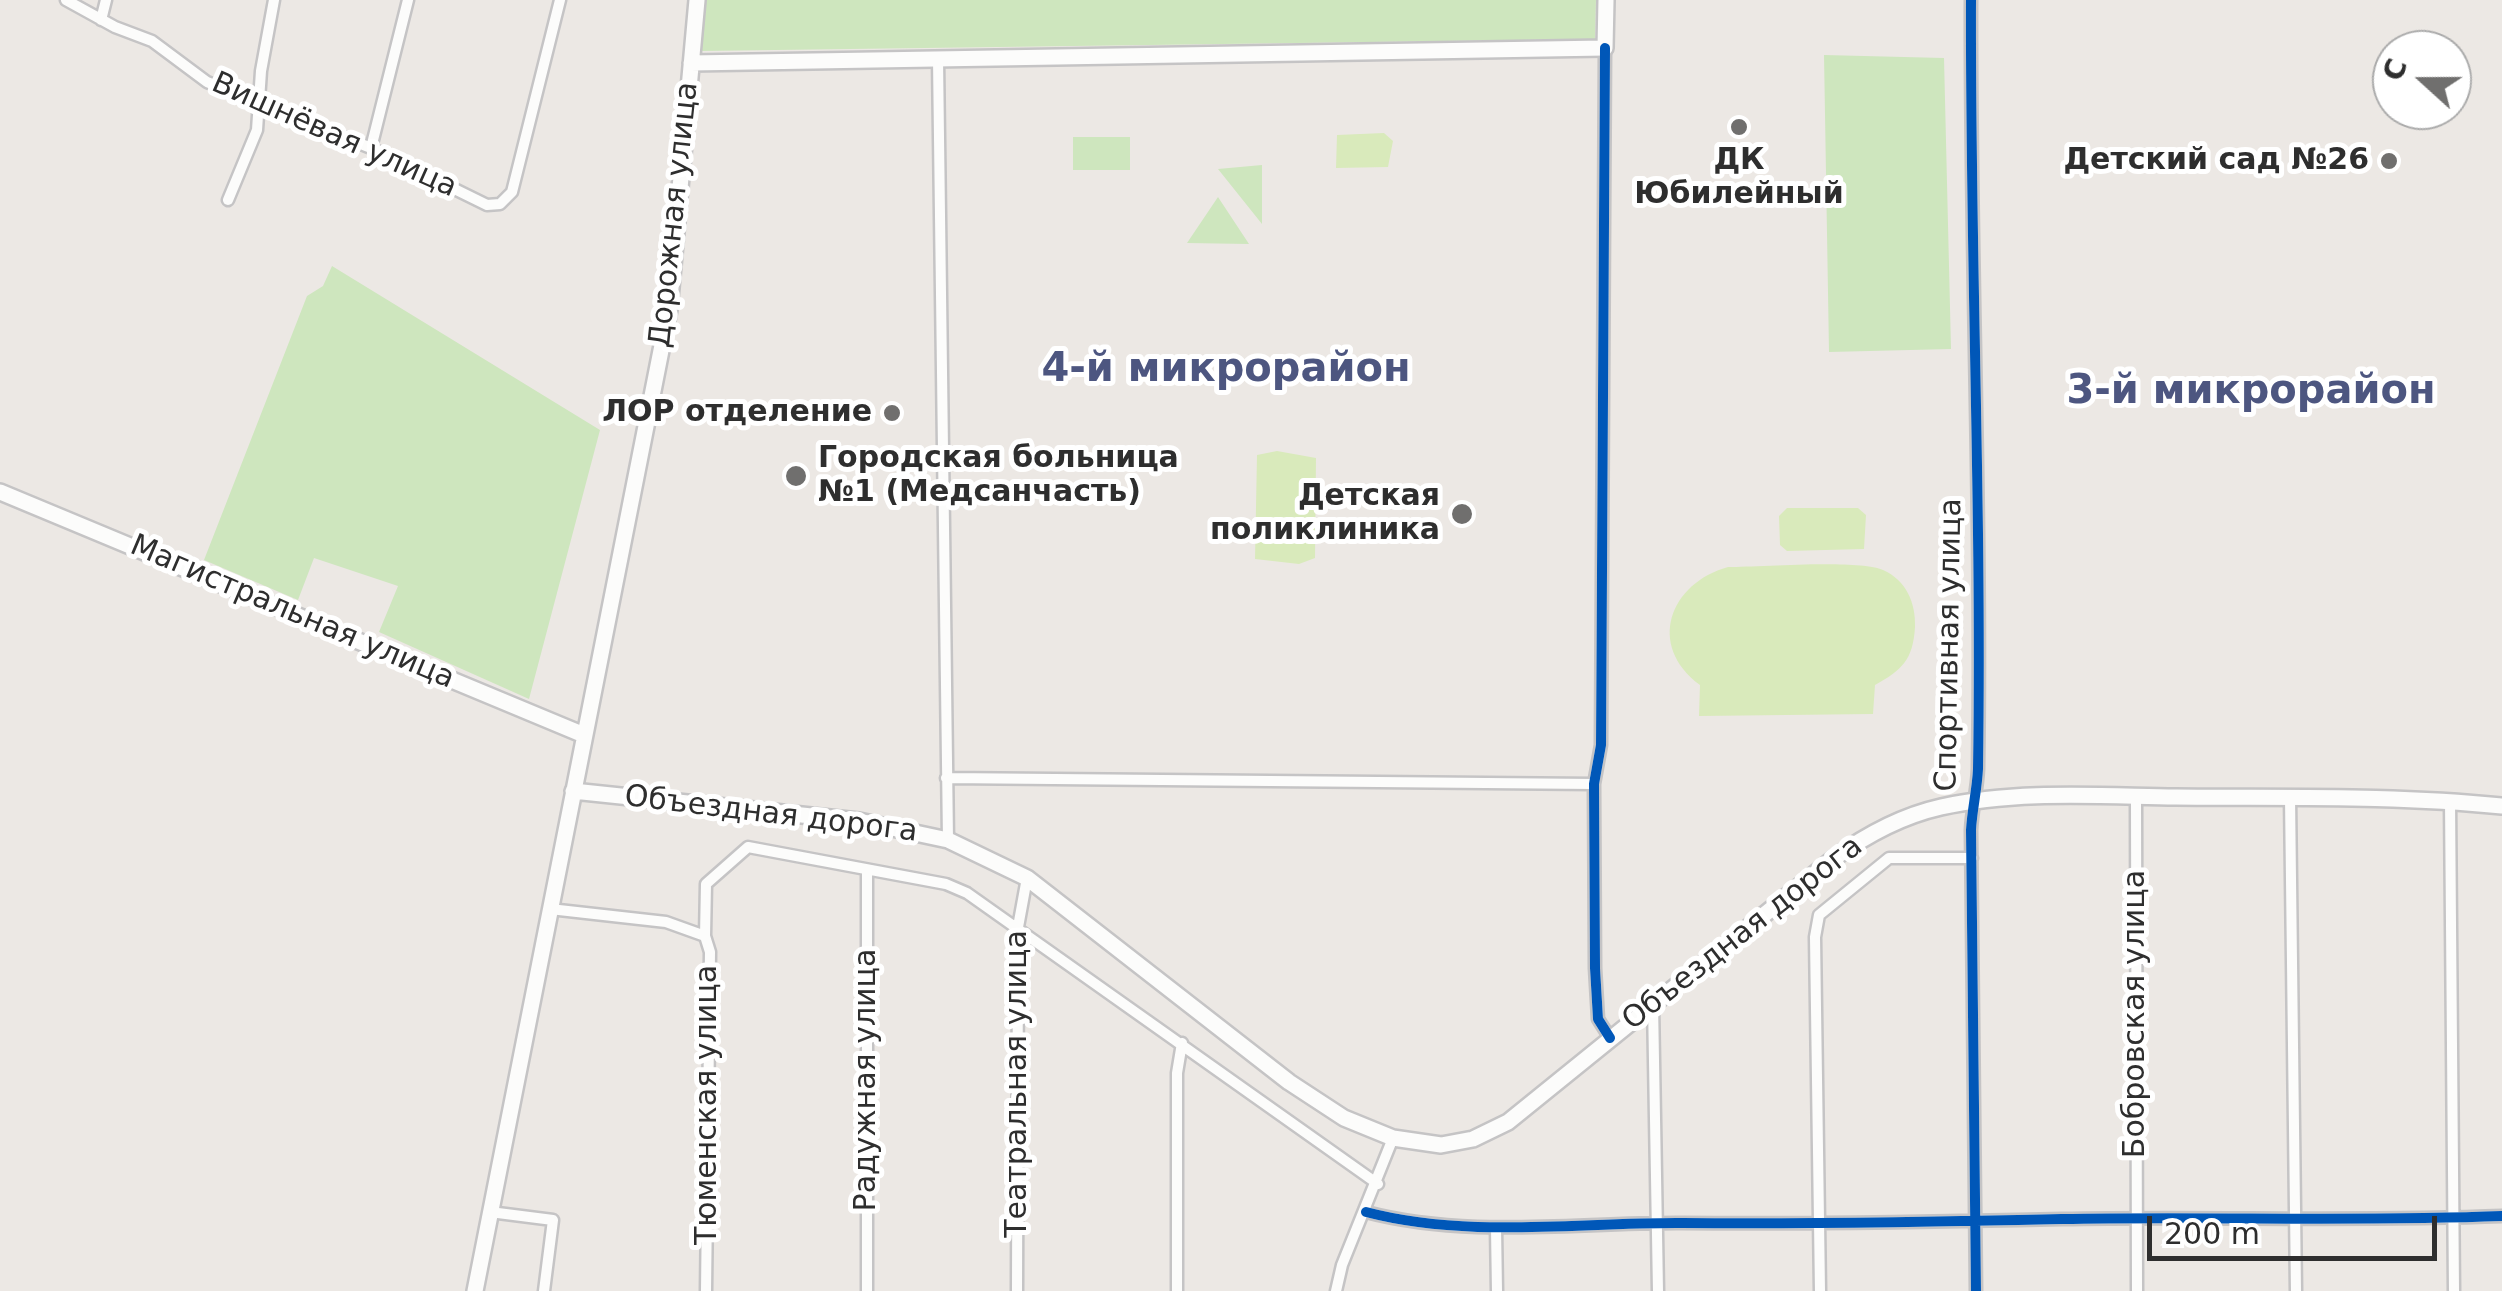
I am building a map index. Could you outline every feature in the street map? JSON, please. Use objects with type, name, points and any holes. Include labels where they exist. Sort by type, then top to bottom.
[{"type":"main road","name":"Дорожная улица","points":[[475,1291],[669,310],[698,0]]},
{"type":"main road","points":[[691,62],[1605,48],[1606,0]]},
{"type":"main road","name":"Магистральная улица","points":[[0,492],[584,734]]},
{"type":"main road","name":"Объездная дорога","points":[[573,791],[859,820],[948,840],[1027,878],[1290,1082],[1344,1118],[1393,1138],[1441,1145],[1489,1133],[1535,1102],[1855,843],[1918,813],[1974,800],[2136,796],[2450,801],[2502,806]]},
{"type":"street","name":"Вишнёвая улица","points":[[66,0],[152,41],[207,82],[372,148],[486,205],[500,204],[512,192],[560,0]]},
{"type":"street","points":[[101,20],[106,0]]},
{"type":"street","points":[[228,200],[257,130],[274,0]]},
{"type":"street","points":[[372,148],[408,0]]},
{"type":"street","name":"Спортивная улица","points":[[1971,0],[1971,274],[1977,503],[1972,858],[1976,1291]]},
{"type":"street","points":[[1605,48],[1601,733],[1594,784],[1596,1004],[1598,1019],[1610,1038]]},
{"type":"street","points":[[938,59],[948,840]]},
{"type":"street","points":[[946,778],[1594,784]]},
{"type":"street","name":"Бобровская улица","points":[[2136,796],[2137,1291]]},
{"type":"street","points":[[2290,798],[2296,1291]]},
{"type":"street","points":[[2450,801],[2454,1291]]},
{"type":"street","points":[[704,936],[706,884],[748,846],[946,884],[1018,926],[1378,1184]]},
{"type":"street","points":[[1820,1291],[1815,937],[1819,915],[1889,858],[1972,858]]},
{"type":"street","name":"Радужная улица","points":[[866,870],[866,1291]]},
{"type":"street","name":"Театральная улица","points":[[1017,1291],[1018,926],[1027,878]]},
{"type":"street","name":"Тюменская улица","points":[[550,909],[690,928],[704,936],[710,952],[706,1291]]},
{"type":"street","points":[[1653,1003],[1658,1291]]},
{"type":"street","points":[[1177,1291],[1177,1074],[1182,1043]]},
{"type":"street","points":[[1336,1291],[1342,1265],[1378,1184],[1393,1138]]},
{"type":"street","points":[[490,1212],[554,1220],[544,1291]]},
{"type":"street","points":[[1366,1212],[1398,1221],[1496,1228],[1658,1222],[1976,1224],[2502,1216]]},
{"type":"street","points":[[1496,1228],[1496,1291]]},
{"type":"green space","points":[[706,0],[1596,0],[1595,39],[701,51]]},
{"type":"green space","points":[[1824,55],[1944,58],[1951,349],[1829,352]]},
{"type":"green space","points":[[1384,133],[1393,141],[1388,167],[1336,168],[1337,135]]},
{"type":"green space","points":[[1073,137],[1130,137],[1130,170],[1073,170]]},
{"type":"green space","points":[[1262,165],[1262,224],[1218,169]]},
{"type":"green space","points":[[1218,197],[1249,244],[1187,243]]},
{"type":"green space","points":[[332,266],[600,430],[529,699],[379,632],[398,586],[314,558],[298,600],[204,560],[307,296],[323,286]]},
{"type":"green space","points":[[1277,451],[1316,458],[1315,558],[1299,564],[1255,559],[1257,455]]},
{"type":"green space","points":[[1787,508],[1858,508],[1866,515],[1864,549],[1787,551],[1780,545],[1779,516]]},
{"type":"green space","points":[[1853,565],[1883,570],[1898,580],[1914,609],[1914,638],[1904,663],[1875,685],[1873,714],[1699,716],[1700,685],[1683,669],[1673,652],[1672,617],[1679,601],[1692,587],[1728,567]]},
{"type":"cycle path","points":[[1971,0],[1978,577],[1978,769],[1971,830],[1976,1291]]},
{"type":"cycle path","points":[[1605,48],[1601,745],[1594,784],[1598,1019],[1610,1038]]},
{"type":"cycle path","points":[[1366,1212],[1444,1225],[1484,1227],[2502,1216]]},
{"type":"place","name":"ДК Юбилейный","points":[[1739,127]]},
{"type":"place","name":"Детский сад №26","points":[[2389,161]]},
{"type":"place","name":"ЛОР отделение","points":[[892,413]]},
{"type":"place","name":"Городская больница №1 (Медсанчасть)","points":[[796,476]]},
{"type":"place","name":"Детская поликлиника","points":[[1462,514]]},
{"type":"district","name":"4-й микрорайон","points":[[1226,371]]},
{"type":"district","name":"3-й микрорайон","points":[[2251,393]]}]
